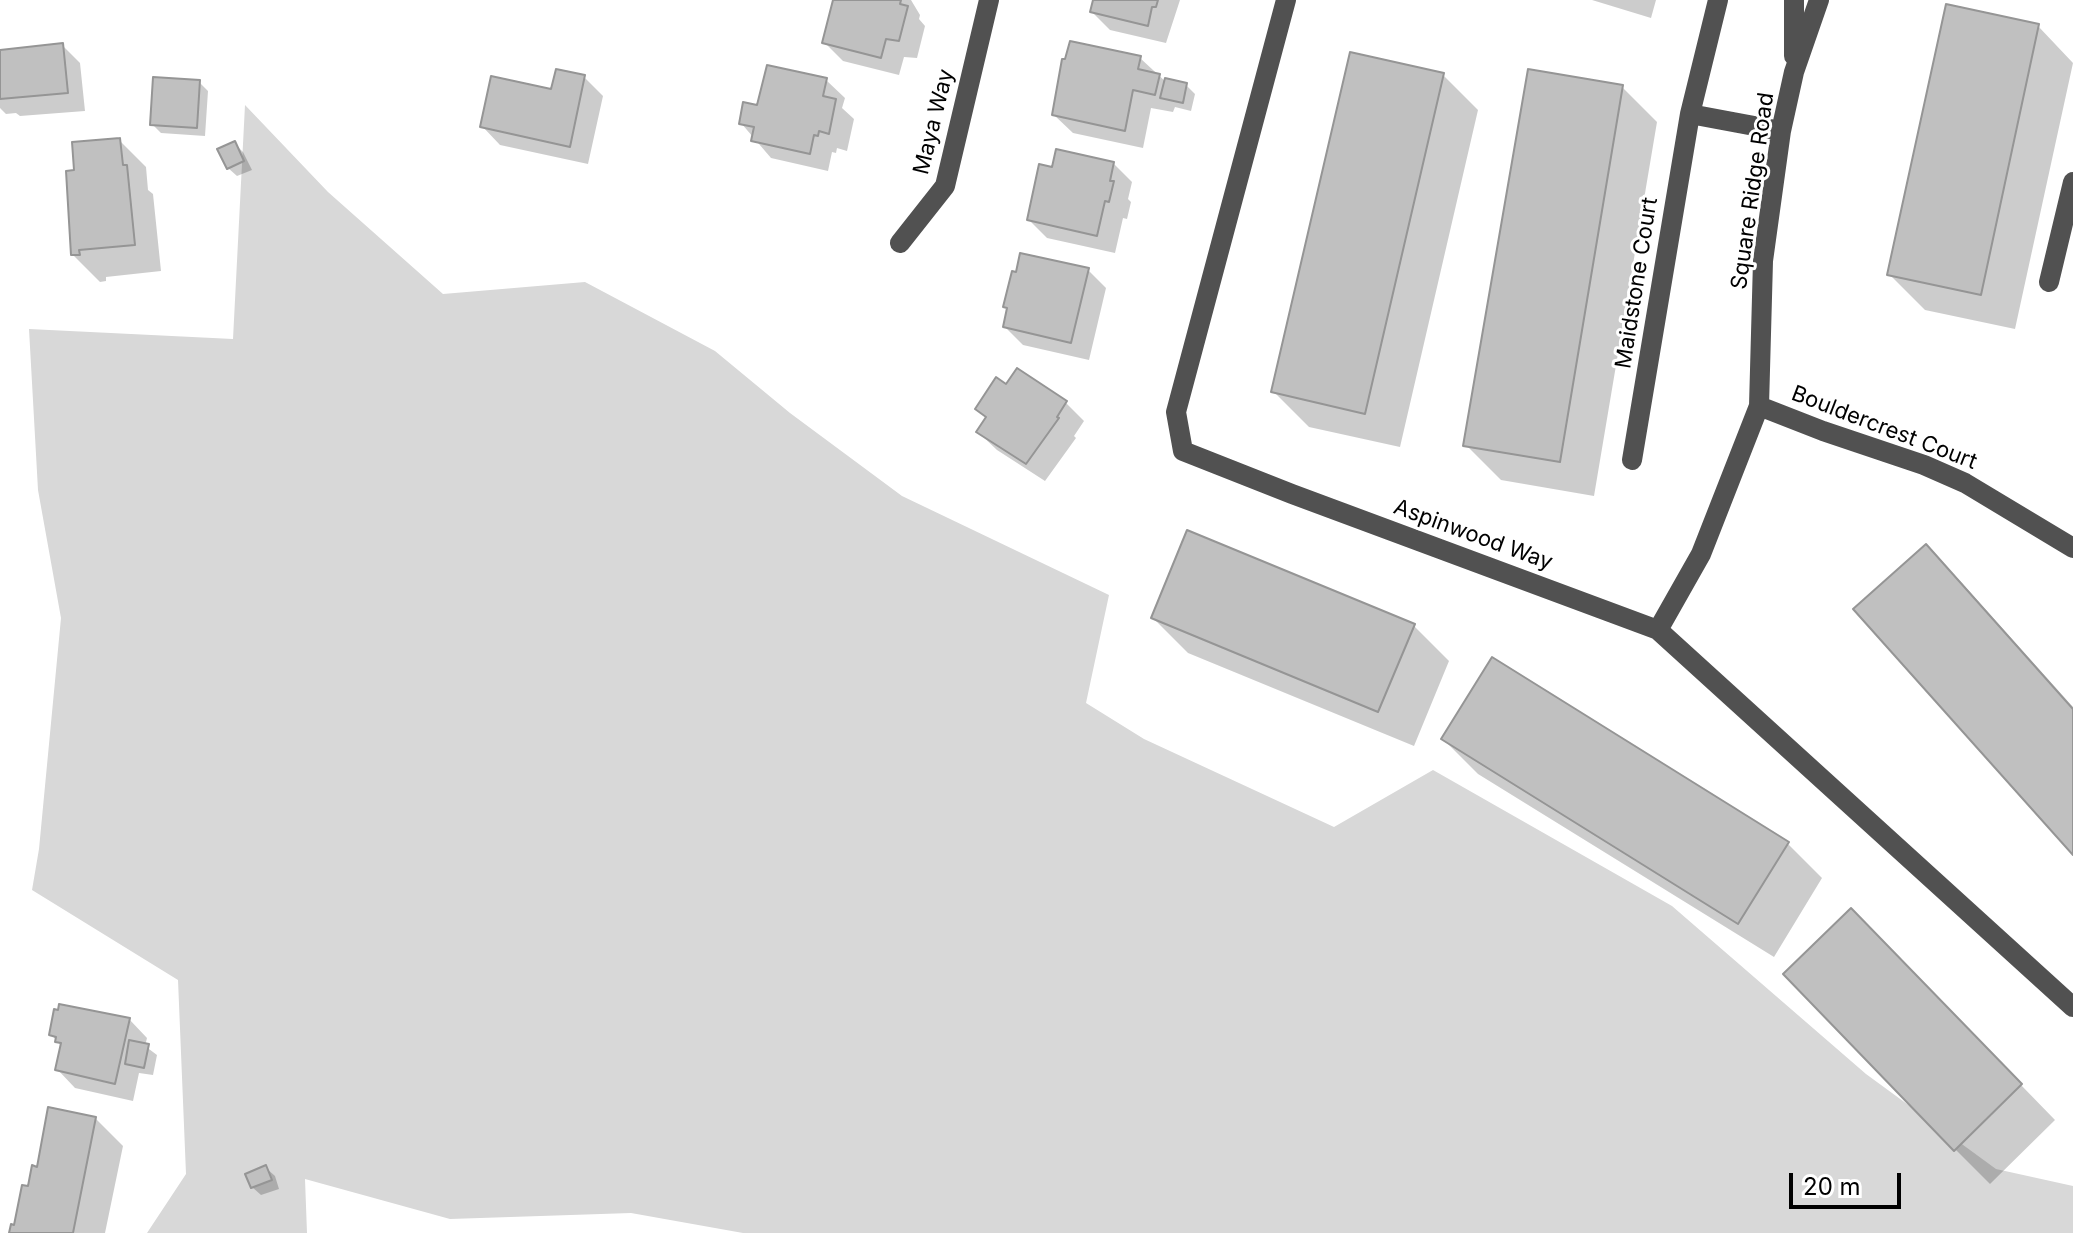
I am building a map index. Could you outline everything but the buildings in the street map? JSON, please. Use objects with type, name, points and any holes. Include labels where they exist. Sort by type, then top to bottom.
[{"type":"street","name":"Maya Way","points":[[900,243],[945,186],[989,0]]},
{"type":"street","name":"Aspinwood Way","points":[[1286,0],[1176,412],[1183,451],[1658,630],[2073,1007]]},
{"type":"street","name":"Maidstone Court","points":[[1632,460],[1690,114],[1718,0]]},
{"type":"street","name":"Square Ridge Road","points":[[1794,0],[1794,72]]},
{"type":"street","name":"Square Ridge Road","points":[[1658,630],[1701,554],[1759,406],[1763,261],[1781,131],[1794,72],[1819,0]]},
{"type":"street","points":[[1690,114],[1781,131]]},
{"type":"street","points":[[2049,282],[2073,182]]},
{"type":"street","name":"Bouldercrest Court","points":[[1759,406],[1924,465],[1965,483],[2073,548]]},
{"type":"shaded area","points":[[245,105],[328,192],[443,294],[585,282],[715,351],[790,413],[902,496],[1109,595],[1086,703],[1144,739],[1334,827],[1433,770],[1672,906],[1866,1074],[1996,1169],[2073,1186],[2073,1233],[743,1233],[631,1213],[450,1219],[305,1179],[307,1233],[147,1233],[186,1174],[178,980],[32,890],[39,849],[61,618],[38,490],[29,329],[233,339]]}]
